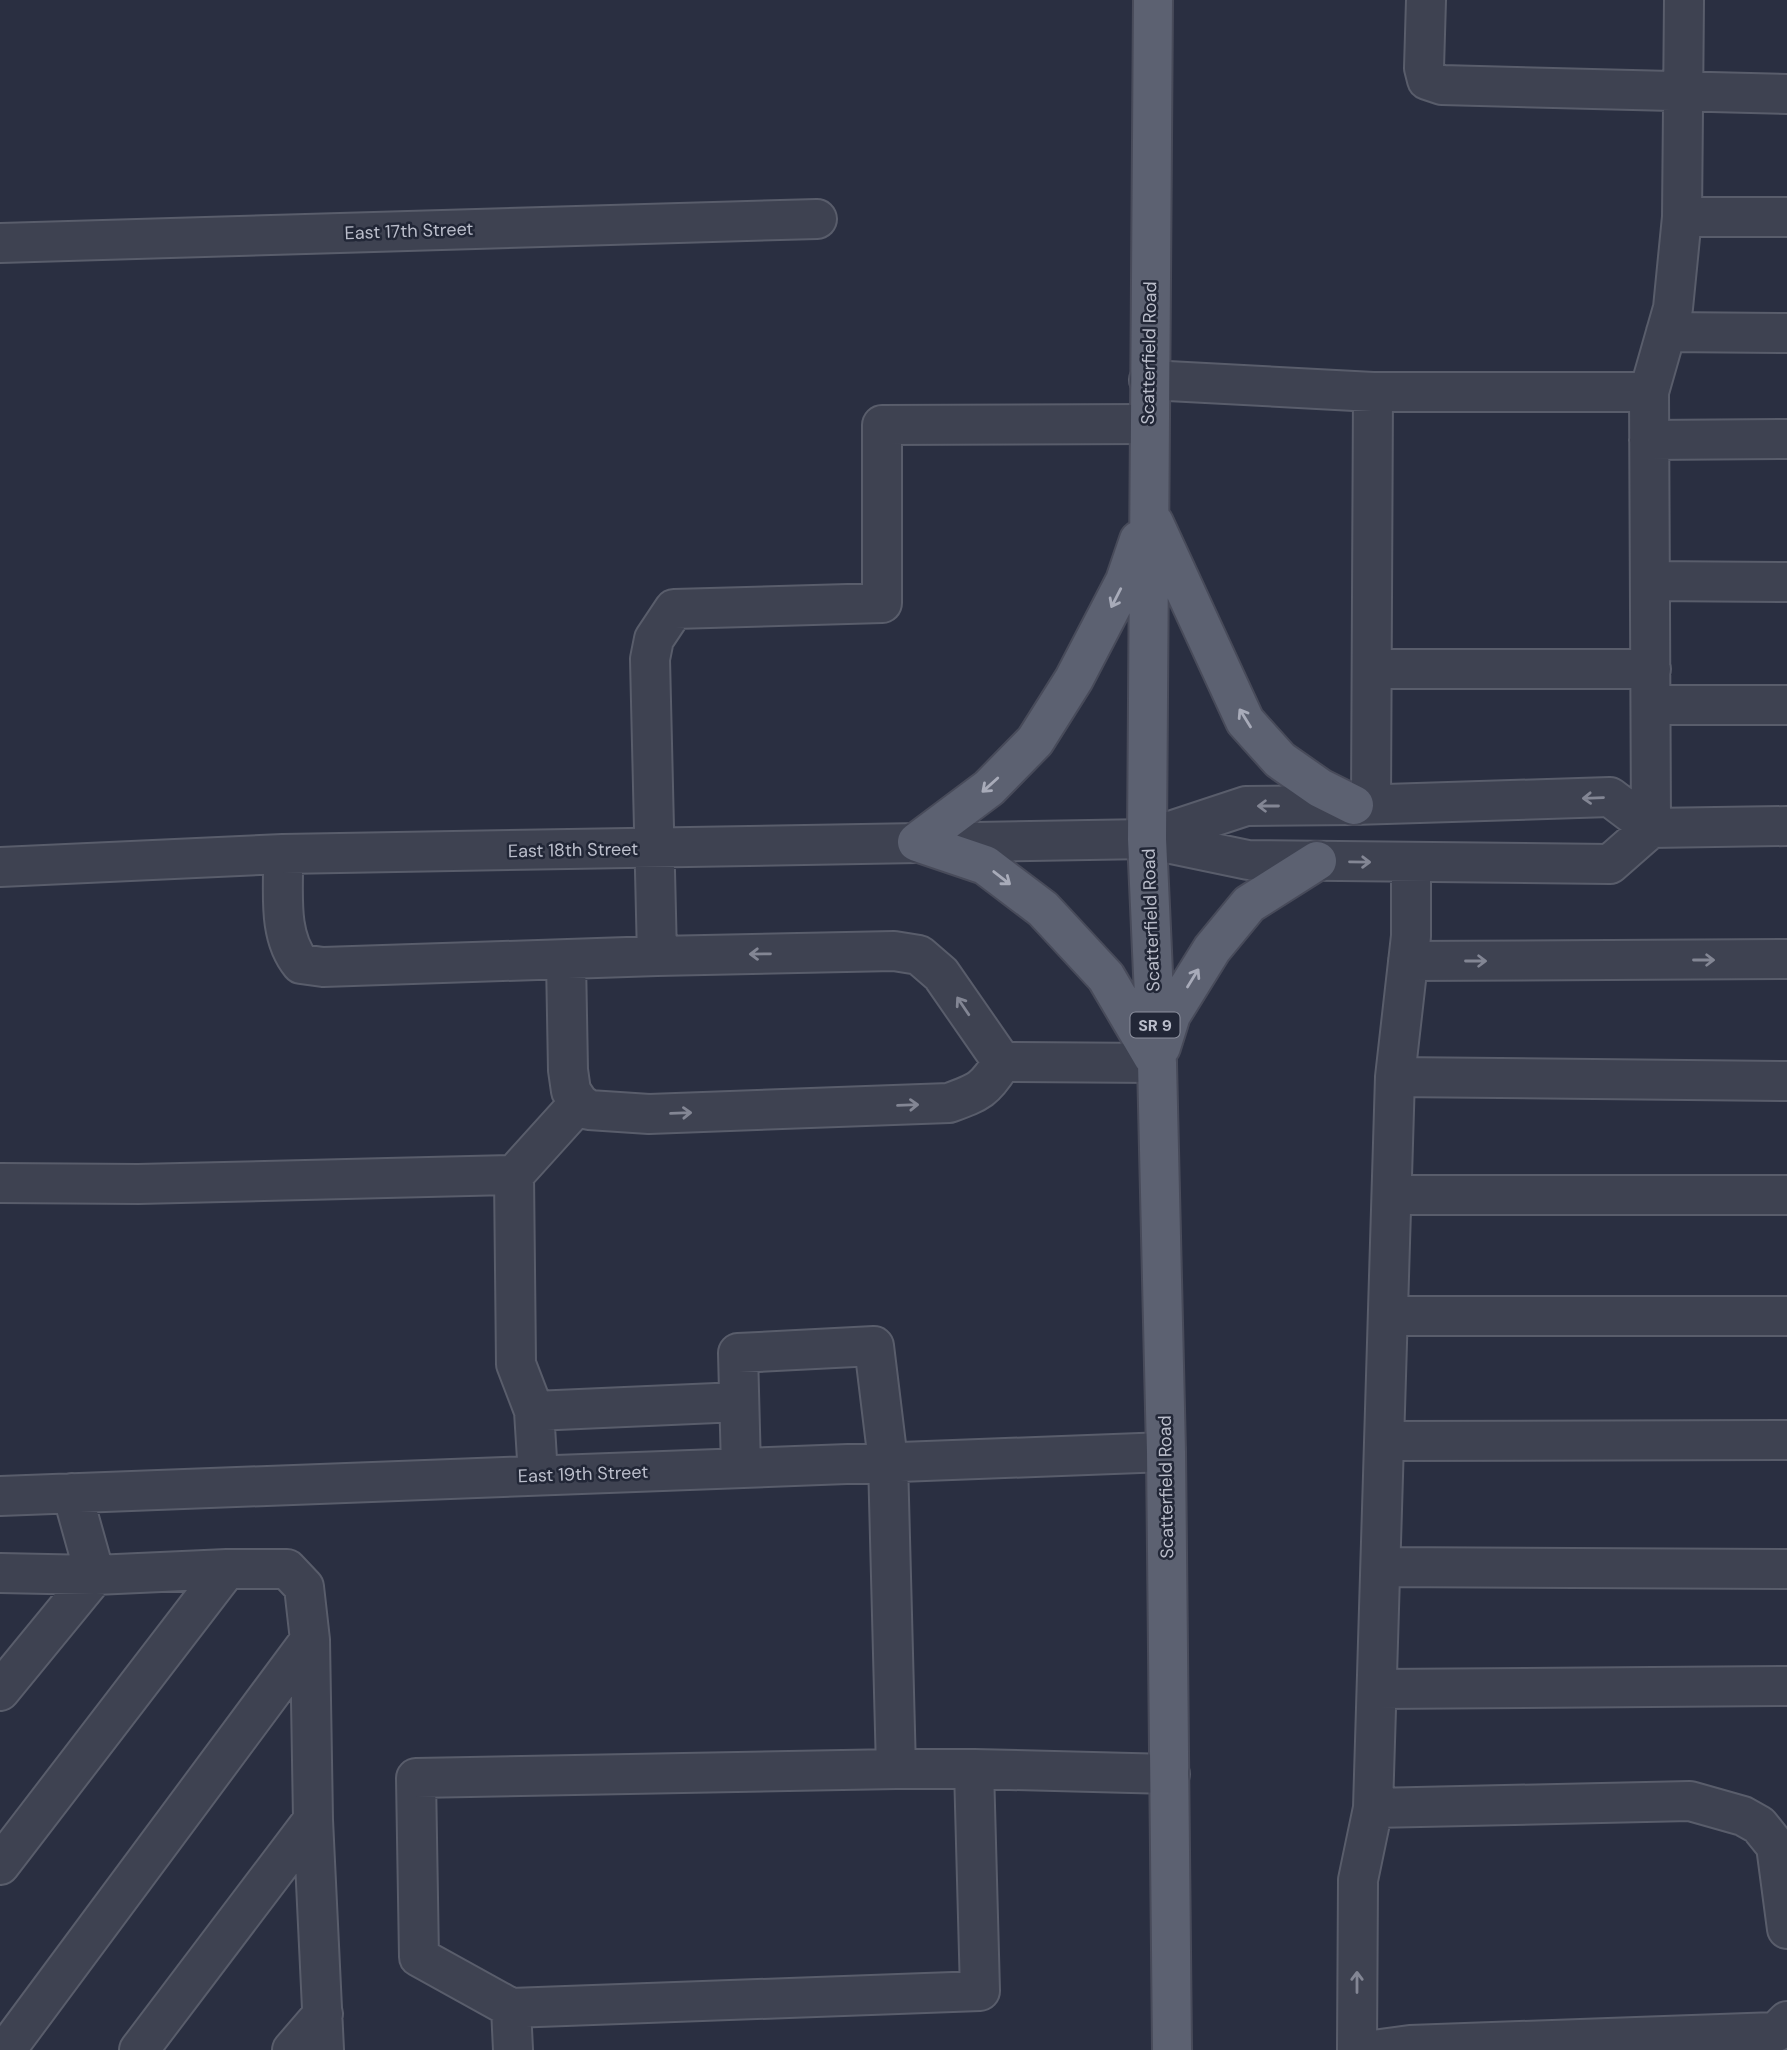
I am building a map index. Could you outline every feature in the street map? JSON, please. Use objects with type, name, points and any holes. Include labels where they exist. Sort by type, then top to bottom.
[{"type":"main road","name":"Scatterfield Road","points":[[1153,0],[1147,839],[1157,1063],[1166,1452],[1172,2050]]},
{"type":"main road","points":[[1149,511],[1245,721],[1280,760],[1320,788],[1363,805]]},
{"type":"main road","points":[[917,842],[989,788],[1035,741],[1074,679],[1125,580],[1149,511]]},
{"type":"main road","points":[[917,842],[985,865],[1043,909],[1106,977],[1157,1063]]},
{"type":"main road","points":[[1157,1063],[1171,1015],[1212,949],[1249,904],[1317,861]]},
{"type":"street","points":[[1426,0],[1424,68],[1427,80],[1442,85],[1787,94]]},
{"type":"street","points":[[1147,839],[1248,860],[1610,864],[1651,828],[1649,392],[1673,308],[1682,217],[1684,0]]},
{"type":"street","points":[[1682,217],[1787,217]]},
{"type":"street","name":"East 17th Street","points":[[0,243],[817,219]]},
{"type":"street","points":[[1666,332],[1787,334]]},
{"type":"street","points":[[1149,380],[1373,392],[1649,392]]},
{"type":"street","points":[[1363,805],[1372,669],[1373,392]]},
{"type":"street","points":[[657,956],[650,659],[654,639],[674,609],[882,603],[882,425],[1149,424]]},
{"type":"street","points":[[1649,440],[1787,439]]},
{"type":"street","points":[[1650,581],[1787,582]]},
{"type":"street","points":[[1372,669],[1651,687],[1787,705]]},
{"type":"street","points":[[1147,839],[1246,806],[1610,797],[1651,828],[1787,826]]},
{"type":"street","name":"East 18th Street","points":[[0,867],[283,854],[1147,839]]},
{"type":"street","points":[[283,854],[285,930],[292,952],[301,964],[323,968],[894,951],[919,955],[941,975],[1002,1062]]},
{"type":"street","points":[[1357,2050],[1358,1880],[1373,1808],[1395,1077],[1411,936],[1411,863]]},
{"type":"street","points":[[1408,961],[1787,959]]},
{"type":"street","points":[[566,960],[568,1070],[571,1091],[595,1108],[649,1114],[949,1103],[976,1093],[1002,1062]]},
{"type":"street","points":[[1002,1062],[1157,1063]]},
{"type":"street","points":[[1395,1077],[1787,1081]]},
{"type":"street","points":[[0,1182],[138,1184],[513,1175],[595,1108]]},
{"type":"street","points":[[513,1175],[516,1364],[534,1411],[538,1475]]},
{"type":"street","points":[[1392,1195],[1787,1195]]},
{"type":"street","points":[[1388,1316],[1787,1317]]},
{"type":"street","points":[[741,1468],[738,1353],[874,1346],[888,1461],[895,1769]]},
{"type":"street","points":[[534,1411],[739,1402]]},
{"type":"street","points":[[1385,1441],[1787,1440]]},
{"type":"street","name":"East 19th Street","points":[[0,1496],[1166,1452]]},
{"type":"street","points":[[72,1493],[95,1575]]},
{"type":"street","points":[[1381,1567],[1787,1569]]},
{"type":"street","points":[[0,1865],[227,1569]]},
{"type":"street","points":[[0,1573],[95,1575],[287,1569],[304,1587],[310,1640],[313,1820],[323,2032],[292,2050]]},
{"type":"street","points":[[0,1690],[95,1575]]},
{"type":"street","points":[[12,2043],[310,1640]]},
{"type":"street","points":[[1377,1689],[1787,1686]]},
{"type":"street","points":[[974,1769],[980,1991],[511,2008],[419,1957],[416,1778],[895,1769],[974,1769],[1170,1774]]},
{"type":"street","points":[[1373,1808],[1690,1801],[1744,1816],[1759,1825],[1776,1846],[1787,1929]]},
{"type":"street","points":[[139,2050],[313,1820]]},
{"type":"street","points":[[511,2008],[513,2050]]},
{"type":"street","points":[[1373,2050],[1410,2045],[1776,2032],[1787,2021]]}]
